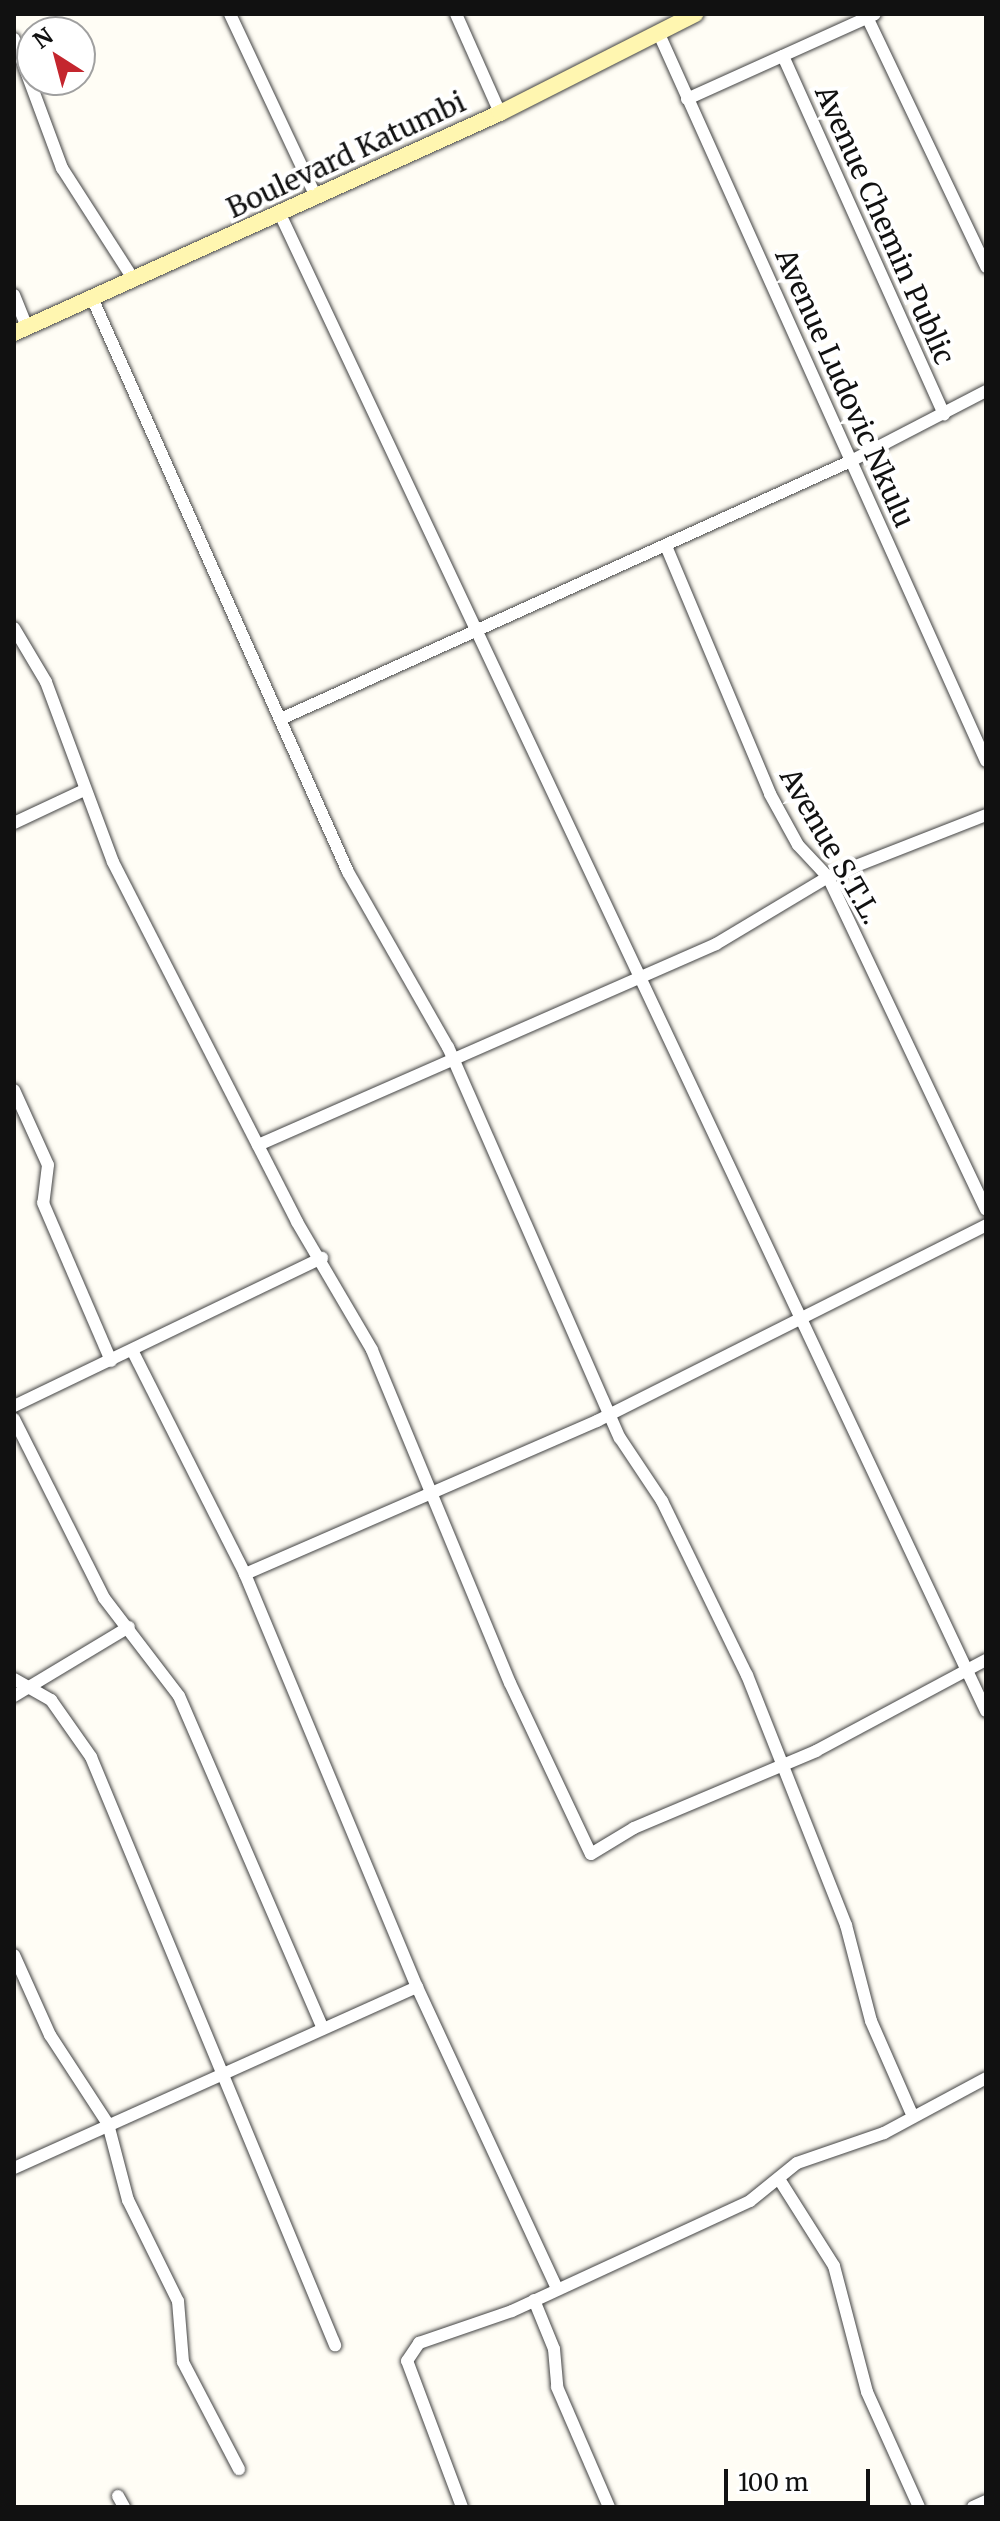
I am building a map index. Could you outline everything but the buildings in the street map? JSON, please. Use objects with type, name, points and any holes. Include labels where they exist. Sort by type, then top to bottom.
[{"type":"street","points":[[230,14],[316,197]]},
{"type":"street","points":[[456,14],[500,113]]},
{"type":"street","name":"Boulevard Katumbi","points":[[20,330],[93,300],[500,113],[659,34],[690,15]]},
{"type":"street","points":[[687,99],[871,16],[986,267]]},
{"type":"street","name":"Avenue Ludovic Nkulu","points":[[659,34],[986,761]]},
{"type":"street","points":[[14,39],[62,168],[134,280]]},
{"type":"street","name":"Avenue Chemin Public","points":[[783,56],[944,414]]},
{"type":"street","points":[[280,214],[986,1711]]},
{"type":"street","points":[[14,295],[20,330]]},
{"type":"street","points":[[93,300],[283,718],[348,872],[455,1063],[532,1249],[612,1414],[747,1675],[778,1767],[837,1900],[861,1995],[911,2112]]},
{"type":"street","points":[[283,718],[476,626],[666,546],[851,461],[986,391]]},
{"type":"street","name":"Avenue S.T.L.","points":[[666,546],[770,794],[798,845],[828,877],[986,1209]]},
{"type":"street","points":[[14,628],[46,682],[82,791],[258,1145],[372,1350],[591,1854],[778,1767],[986,1660]]},
{"type":"street","points":[[14,823],[82,791]]},
{"type":"street","points":[[258,1145],[455,1063],[716,944],[828,877],[986,815]]},
{"type":"street","points":[[14,1090],[48,1165],[43,1203],[111,1361]]},
{"type":"street","points":[[245,1574],[612,1414],[986,1225]]},
{"type":"street","points":[[14,1406],[133,1352],[322,1258]]},
{"type":"street","points":[[133,1352],[245,1574],[417,1987],[557,2289]]},
{"type":"street","points":[[14,1419],[104,1598],[179,1696],[322,2026]]},
{"type":"street","points":[[14,1696],[129,1627]]},
{"type":"street","points":[[14,1679],[33,1687],[91,1757],[225,2069],[335,2345]]},
{"type":"street","points":[[14,1955],[50,2035],[81,2072],[108,2124],[128,2200],[178,2301],[183,2362],[239,2469]]},
{"type":"street","points":[[14,2168],[225,2069],[417,1987]]},
{"type":"street","points":[[462,2507],[407,2361],[419,2343],[534,2300],[750,2201],[797,2163],[884,2133],[911,2112],[986,2078]]},
{"type":"street","points":[[779,2179],[834,2266],[867,2392],[919,2507]]},
{"type":"street","points":[[534,2300],[554,2349],[557,2387],[609,2507]]},
{"type":"street","points":[[973,2507],[986,2501]]}]
